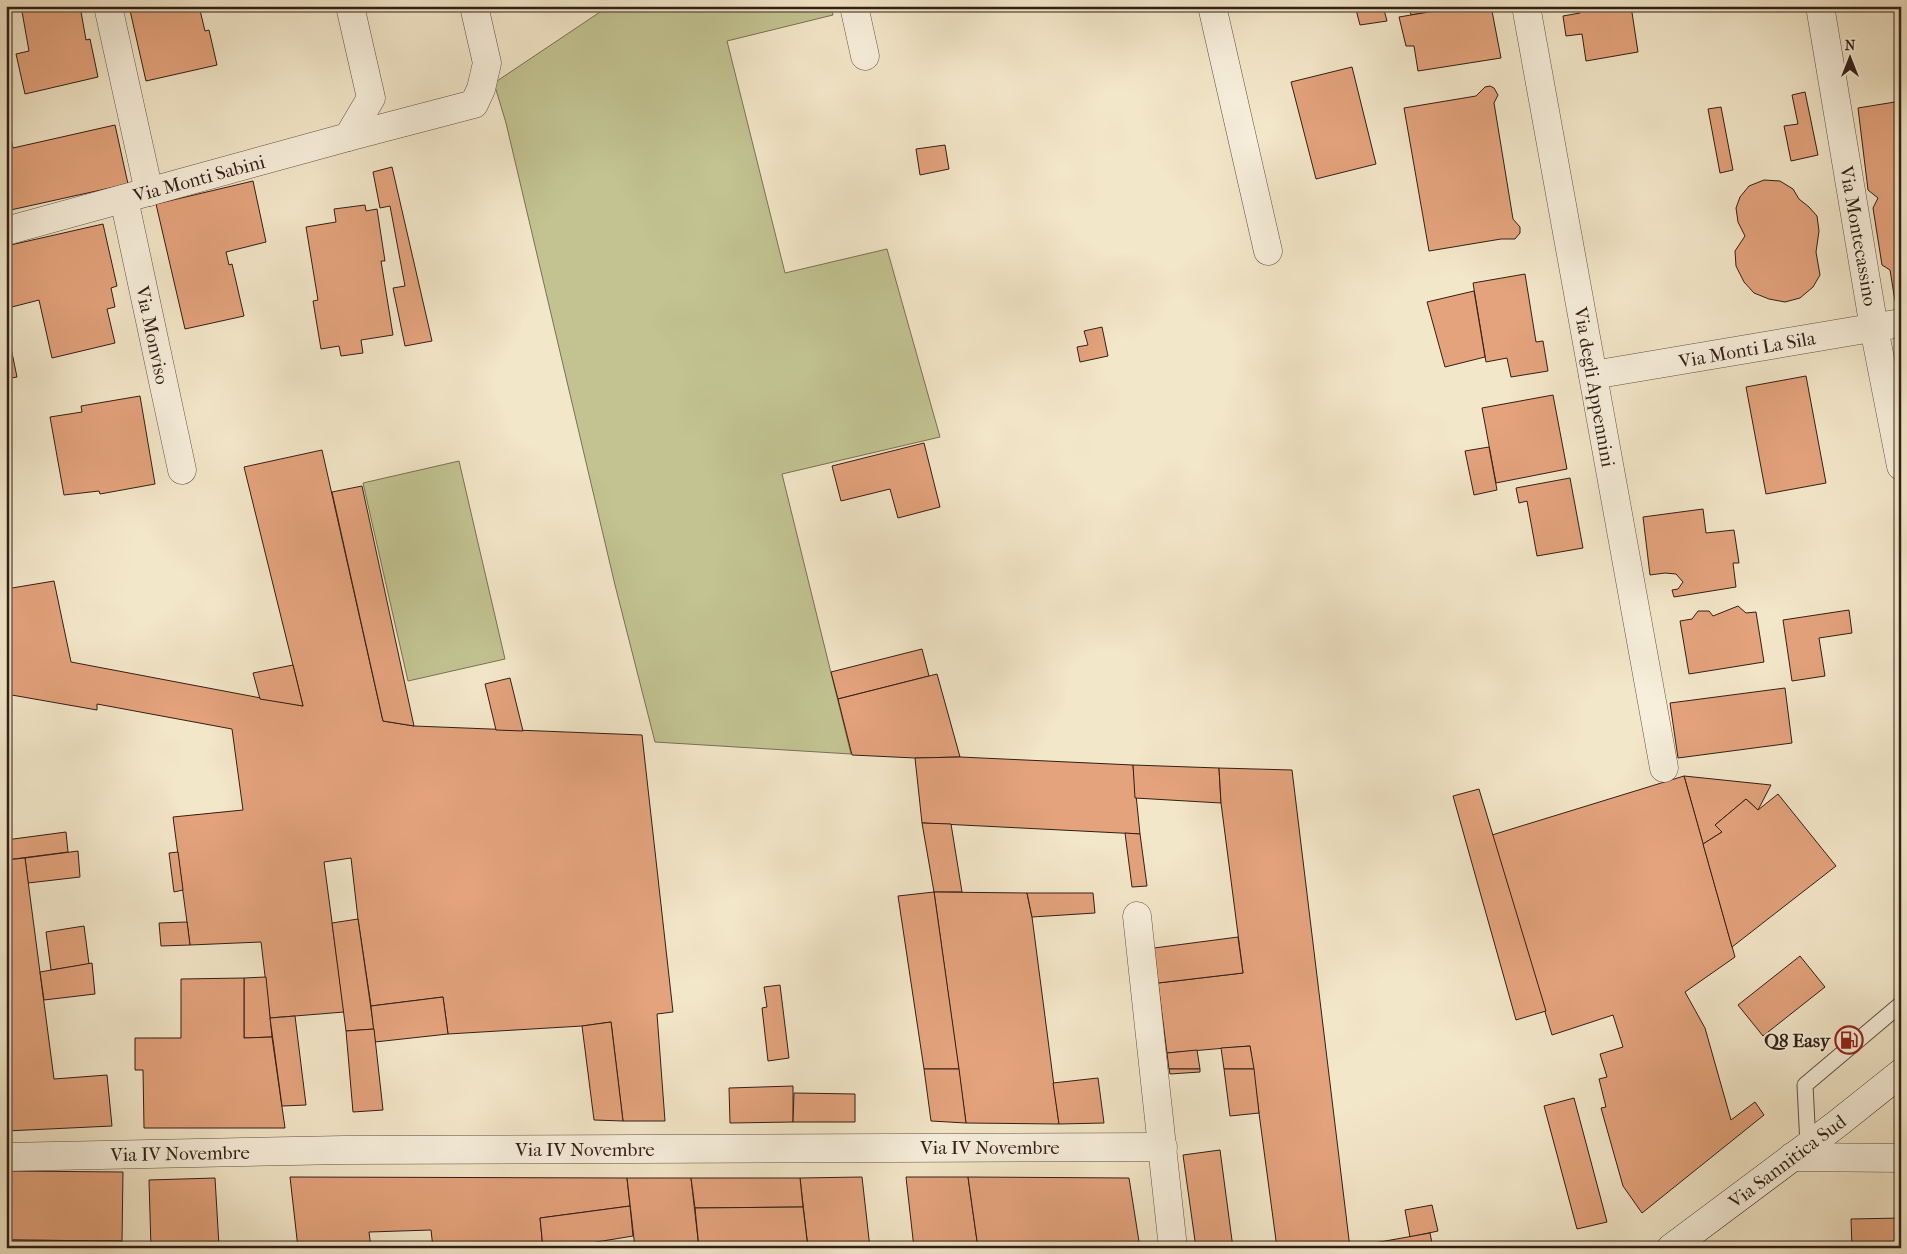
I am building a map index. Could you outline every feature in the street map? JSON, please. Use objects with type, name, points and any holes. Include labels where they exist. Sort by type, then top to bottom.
[{"type":"street","name":"Via Monviso","points":[[108,6],[136,195],[182,470]]},
{"type":"street","points":[[348,137],[371,98],[350,6]]},
{"type":"street","name":"Via Monti Sabini","points":[[6,231],[474,104],[481,89],[487,63],[474,6]]},
{"type":"street","points":[[854,6],[865,56]]},
{"type":"street","points":[[1212,6],[1268,251]]},
{"type":"street","name":"Via degli Appennini","points":[[1526,6],[1664,768]]},
{"type":"street","name":"Via Montecassino","points":[[1820,6],[1874,328],[1901,466]]},
{"type":"street","name":"Via Monti La Sila","points":[[1592,375],[1901,323]]},
{"type":"street","points":[[1137,916],[1173,1248]]},
{"type":"street","name":"Via Sannitica Sud","points":[[1671,1248],[1901,1073]]},
{"type":"street","name":"Via IV Novembre","points":[[6,1157],[344,1150],[1163,1146]]},
{"type":"street","points":[[1800,1151],[1901,1158]]},
{"type":"lane","points":[[1800,1151],[1805,1086],[1901,1004]]},
{"type":"green space","points":[[609,6],[831,6],[833,15],[727,41],[785,273],[887,249],[940,437],[782,474],[851,754],[655,742],[615,585],[506,123],[494,83]]},
{"type":"green space","points":[[459,461],[505,659],[408,681],[363,483]]},
{"type":"building","points":[[21,6],[80,6],[86,40],[90,39],[98,77],[25,94],[16,54],[29,51]]},
{"type":"building","points":[[129,6],[199,6],[205,31],[209,30],[217,65],[146,81]]},
{"type":"building","points":[[1355,6],[1383,6],[1387,21],[1360,25]]},
{"type":"building","points":[[1409,6],[1465,6],[1411,15]]},
{"type":"building","points":[[1465,6],[1491,6],[1501,58],[1418,71],[1414,46],[1406,46],[1399,17]]},
{"type":"building","points":[[1579,6],[1631,6],[1638,52],[1586,61],[1582,34],[1566,36],[1563,16],[1580,13]]},
{"type":"building","points":[[1352,67],[1376,164],[1316,179],[1291,82]]},
{"type":"building","points":[[1490,86],[1494,88],[1498,95],[1494,103],[1513,219],[1520,227],[1520,233],[1515,239],[1501,239],[1429,251],[1404,108],[1476,96],[1485,87]]},
{"type":"building","points":[[1805,92],[1818,155],[1791,161],[1784,126],[1798,124],[1792,95]]},
{"type":"building","points":[[1901,101],[1901,301],[1895,301],[1890,270],[1882,265],[1873,208],[1878,198],[1868,190],[1858,108]]},
{"type":"building","points":[[1721,107],[1733,170],[1720,173],[1708,109]]},
{"type":"building","points":[[115,125],[128,184],[6,211],[6,130],[9,130],[13,148]]},
{"type":"building","points":[[945,145],[949,169],[920,175],[916,149]]},
{"type":"building","points":[[392,167],[432,341],[405,346],[393,288],[405,286],[390,206],[380,208],[373,172]]},
{"type":"building","points":[[1764,180],[1780,181],[1793,189],[1799,199],[1817,216],[1819,231],[1816,252],[1820,275],[1813,287],[1800,298],[1785,302],[1769,299],[1754,293],[1744,282],[1736,266],[1735,251],[1745,236],[1738,222],[1736,208],[1740,197],[1749,186]]},
{"type":"building","points":[[253,181],[266,242],[226,252],[229,265],[232,264],[244,316],[185,329],[156,204]]},
{"type":"building","points":[[365,205],[366,211],[377,209],[385,261],[381,261],[393,335],[361,340],[363,353],[341,356],[339,346],[321,349],[313,301],[318,300],[306,227],[336,222],[334,209]]},
{"type":"building","points":[[103,224],[117,286],[111,288],[115,307],[107,309],[115,343],[52,358],[39,300],[8,308],[6,299],[6,246]]},
{"type":"building","points":[[1525,274],[1536,342],[1543,341],[1548,371],[1511,377],[1507,358],[1486,362],[1473,283]]},
{"type":"building","points":[[1474,291],[1485,357],[1445,367],[1427,302]]},
{"type":"building","points":[[6,324],[17,377],[6,379]]},
{"type":"building","points":[[1102,327],[1108,356],[1080,362],[1077,347],[1088,345],[1084,331]]},
{"type":"building","points":[[1806,376],[1826,483],[1766,494],[1746,387]]},
{"type":"building","points":[[1553,395],[1567,469],[1496,483],[1482,408]]},
{"type":"building","points":[[140,396],[155,484],[100,494],[99,491],[64,495],[50,417],[82,412],[81,406]]},
{"type":"building","points":[[924,443],[940,507],[898,518],[890,489],[841,501],[832,466]]},
{"type":"building","points":[[1489,447],[1497,490],[1474,495],[1465,451]]},
{"type":"building","points":[[322,450],[383,721],[414,726],[642,735],[673,1012],[657,1014],[665,1121],[623,1121],[611,1022],[582,1026],[448,1034],[443,997],[371,1006],[351,858],[324,862],[344,1012],[270,1018],[261,942],[190,945],[173,817],[243,810],[232,729],[97,704],[97,710],[6,694],[6,589],[54,581],[71,662],[303,706],[244,467]]},
{"type":"building","points":[[1570,478],[1583,548],[1537,556],[1527,501],[1519,503],[1516,488]]},
{"type":"building","points":[[362,486],[414,726],[383,721],[332,492]]},
{"type":"building","points":[[1703,509],[1706,533],[1734,530],[1739,563],[1733,563],[1736,587],[1674,597],[1672,590],[1678,589],[1683,582],[1676,574],[1650,575],[1643,517]]},
{"type":"building","points":[[1738,606],[1746,613],[1756,612],[1764,662],[1689,674],[1680,621],[1692,619],[1698,611],[1709,611],[1713,616]]},
{"type":"building","points":[[1849,610],[1852,633],[1819,638],[1825,676],[1792,681],[1783,620]]},
{"type":"building","points":[[922,649],[929,676],[838,699],[831,672]]},
{"type":"building","points":[[293,665],[303,706],[260,699],[253,673]]},
{"type":"building","points":[[937,674],[960,757],[915,758],[852,755],[838,699]]},
{"type":"building","points":[[510,678],[523,731],[496,730],[485,684]]},
{"type":"building","points":[[1785,688],[1792,743],[1678,758],[1670,703]]},
{"type":"building","points":[[960,757],[1133,765],[1140,834],[922,823],[915,758]]},
{"type":"building","points":[[1133,765],[1219,768],[1221,803],[1135,798]]},
{"type":"building","points":[[1219,768],[1292,770],[1350,1248],[1277,1248],[1250,1046],[1167,1053],[1158,983],[1243,973],[1221,803]]},
{"type":"building","points":[[1684,776],[1771,785],[1758,810],[1746,799],[1715,825],[1722,832],[1703,844]]},
{"type":"building","points":[[1684,776],[1735,957],[1685,992],[1705,1028],[1731,1120],[1755,1102],[1764,1115],[1642,1213],[1623,1186],[1601,1108],[1606,1107],[1599,1079],[1607,1077],[1600,1054],[1623,1047],[1613,1015],[1552,1035],[1492,835]]},
{"type":"building","points":[[1479,789],[1546,1011],[1516,1020],[1453,796]]},
{"type":"building","points":[[1778,794],[1836,866],[1732,947],[1703,844],[1722,832],[1715,825],[1746,799],[1758,810]]},
{"type":"building","points":[[922,823],[951,824],[962,892],[934,892]]},
{"type":"building","points":[[66,832],[68,852],[6,860],[6,840]]},
{"type":"building","points":[[1125,833],[1140,834],[1147,886],[1132,887]]},
{"type":"building","points":[[78,851],[80,877],[28,883],[25,858]]},
{"type":"building","points":[[178,852],[183,890],[174,892],[169,853]]},
{"type":"building","points":[[25,858],[54,1079],[107,1075],[112,1126],[6,1131],[6,860]]},
{"type":"building","points":[[934,892],[1027,893],[1032,917],[1059,1124],[966,1123]]},
{"type":"building","points":[[934,892],[959,1069],[924,1069],[898,896]]},
{"type":"building","points":[[1027,893],[1093,893],[1095,913],[1032,917]]},
{"type":"building","points":[[358,919],[374,1029],[346,1031],[332,923]]},
{"type":"building","points":[[187,922],[190,945],[161,946],[159,923]]},
{"type":"building","points":[[84,926],[89,964],[51,970],[46,932]]},
{"type":"building","points":[[1238,937],[1243,973],[1158,983],[1154,948]]},
{"type":"building","points":[[1800,956],[1825,987],[1763,1036],[1738,1005]]},
{"type":"building","points":[[92,963],[95,994],[44,1000],[40,972]]},
{"type":"building","points":[[266,977],[272,1037],[244,1038],[244,978]]},
{"type":"building","points":[[244,978],[244,1038],[272,1037],[285,1128],[144,1128],[143,1070],[135,1070],[135,1038],[181,1038],[181,979]]},
{"type":"building","points":[[780,985],[789,1058],[768,1061],[762,1008],[767,1007],[764,987]]},
{"type":"building","points":[[443,997],[448,1034],[375,1042],[371,1006]]},
{"type":"building","points":[[295,1016],[306,1105],[282,1106],[270,1018]]},
{"type":"building","points":[[611,1022],[623,1121],[594,1120],[582,1026]]},
{"type":"building","points":[[374,1029],[383,1110],[353,1112],[346,1031]]},
{"type":"building","points":[[1250,1046],[1254,1069],[1224,1069],[1221,1048]]},
{"type":"building","points":[[1197,1050],[1200,1069],[1169,1069],[1167,1053]]},
{"type":"building","points":[[924,1069],[959,1069],[966,1123],[931,1121]]},
{"type":"building","points":[[1169,1069],[1200,1069],[1200,1072],[1170,1074]]},
{"type":"building","points":[[1224,1069],[1254,1069],[1259,1113],[1230,1116]]},
{"type":"building","points":[[1098,1078],[1104,1123],[1059,1124],[1053,1083]]},
{"type":"building","points":[[793,1086],[793,1122],[730,1123],[729,1088]]},
{"type":"building","points":[[794,1093],[855,1094],[855,1122],[793,1122]]},
{"type":"building","points":[[1574,1098],[1607,1222],[1577,1229],[1544,1106]]},
{"type":"building","points":[[1220,1150],[1233,1248],[1196,1248],[1183,1155]]},
{"type":"building","points":[[9,1171],[123,1172],[122,1241],[8,1240]]},
{"type":"building","points":[[9,1171],[8,1240],[122,1241],[122,1248],[6,1248],[6,1172]]},
{"type":"building","points":[[290,1177],[627,1178],[630,1206],[540,1218],[543,1248],[433,1248],[431,1230],[369,1232],[371,1248],[298,1248]]},
{"type":"building","points":[[862,1177],[870,1248],[808,1248],[800,1178]]},
{"type":"building","points":[[906,1177],[968,1177],[978,1248],[914,1248]]},
{"type":"building","points":[[968,1177],[1129,1178],[1140,1248],[978,1248]]},
{"type":"building","points":[[215,1178],[219,1246],[297,1243],[298,1248],[151,1248],[149,1180]]},
{"type":"building","points":[[627,1178],[691,1178],[699,1248],[635,1248]]},
{"type":"building","points":[[691,1178],[800,1178],[803,1207],[695,1208]]},
{"type":"building","points":[[1432,1205],[1438,1231],[1410,1237],[1405,1210]]},
{"type":"building","points":[[630,1206],[633,1236],[560,1248],[543,1248],[540,1218]]},
{"type":"building","points":[[803,1207],[808,1248],[699,1248],[695,1208]]},
{"type":"building","points":[[1901,1218],[1901,1248],[1852,1248],[1851,1219]]},
{"type":"building","points":[[1430,1233],[1433,1248],[1374,1248],[1374,1243]]},
{"type":"place","name":"Q8 Easy","points":[[1849,1040]]}]
